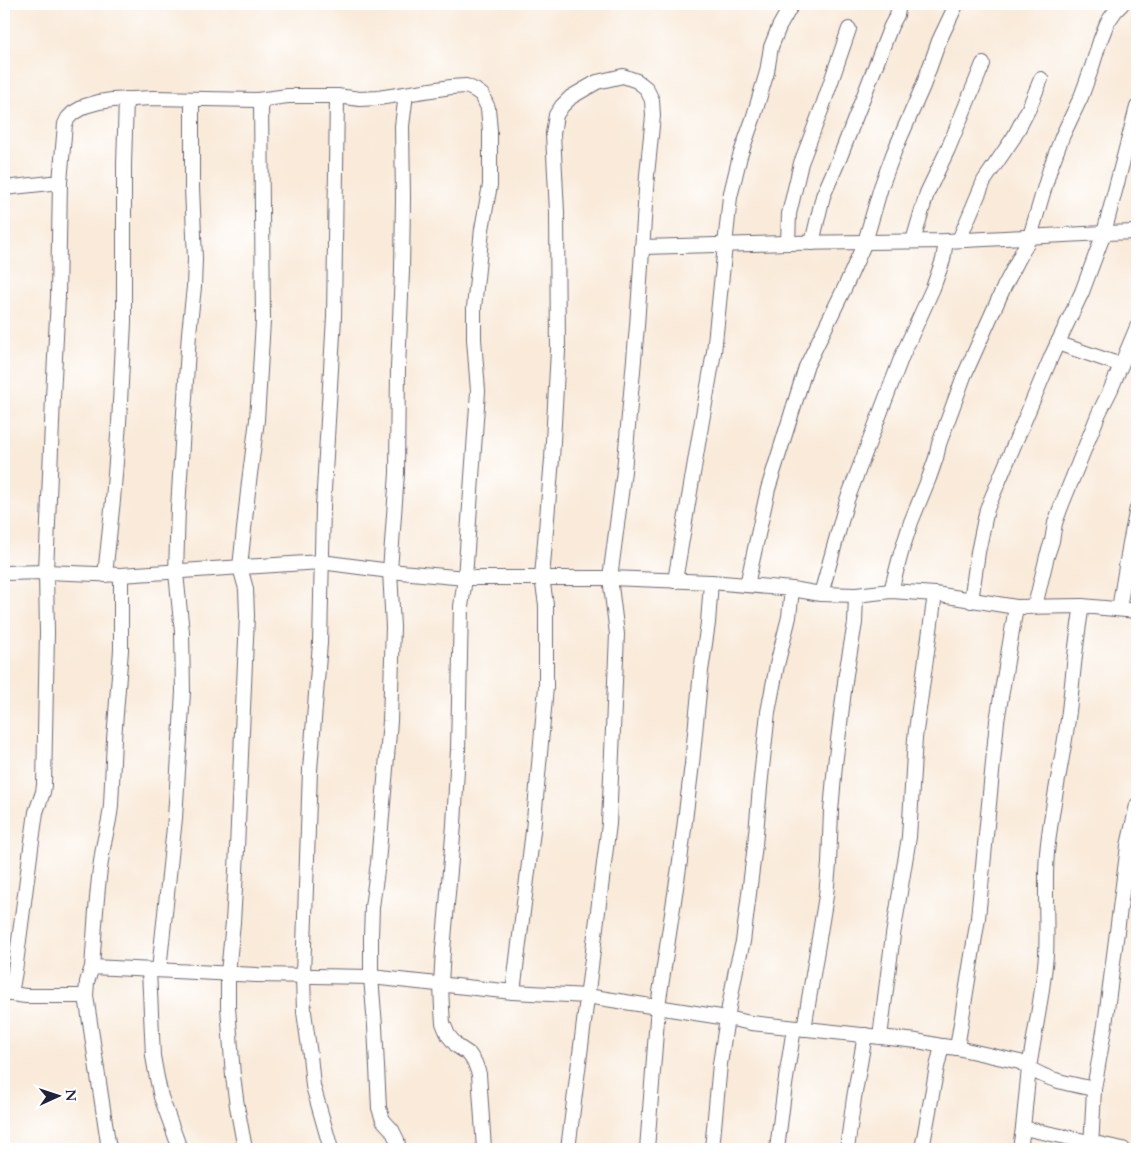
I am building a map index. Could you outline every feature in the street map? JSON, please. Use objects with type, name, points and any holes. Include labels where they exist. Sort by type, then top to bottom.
[{"type":"street","points":[[675,581],[714,352],[730,197],[740,156],[753,120],[771,47],[779,27],[792,4]]},
{"type":"street","points":[[812,243],[824,196],[897,15],[899,4]]},
{"type":"street","points":[[891,591],[911,522],[929,478],[964,376],[1004,287],[1030,237],[1050,169],[1062,137],[1084,90],[1107,23],[1122,4]]},
{"type":"street","points":[[747,585],[768,489],[806,367],[846,287],[865,242],[881,187],[894,152],[923,86],[939,41],[956,5]]},
{"type":"street","points":[[788,243],[789,214],[801,163],[849,29]]},
{"type":"street","points":[[913,241],[927,193],[984,64]]},
{"type":"street","points":[[513,992],[533,831],[546,687],[546,605],[542,577],[552,459],[558,351],[557,212],[553,134],[556,115],[571,97],[597,82],[623,76],[637,80],[646,88],[652,100],[653,116],[624,471],[610,578],[617,634],[609,824],[568,1149]]},
{"type":"street","points":[[821,594],[846,500],[902,356],[933,288],[943,260],[984,181],[1014,137],[1041,79]]},
{"type":"street","points":[[86,996],[26,996],[7,994],[15,971],[30,848],[36,812],[44,785],[47,633],[46,572],[52,449],[52,397],[58,297],[60,182],[65,124],[73,113],[89,104],[126,99],[261,100],[288,96],[337,96],[360,99],[378,98],[451,86],[466,86],[482,95],[488,108],[490,185],[482,229],[474,308],[478,391],[464,578],[460,607],[458,750],[441,984],[443,1023],[448,1035],[457,1046],[469,1054],[476,1063],[479,1074],[484,1149]]},
{"type":"street","points":[[399,1149],[397,1140],[392,1130],[383,1120],[379,1108],[371,977],[372,907],[390,721],[393,627],[390,571],[397,472],[398,368],[402,271],[402,126],[406,94]]},
{"type":"street","points":[[331,1149],[313,1086],[304,1012],[303,975],[310,770],[320,643],[326,430],[334,316],[337,96]]},
{"type":"street","points":[[105,575],[119,423],[124,322],[126,99]]},
{"type":"street","points":[[180,1149],[161,1096],[153,1056],[154,970],[175,818],[183,692],[182,632],[176,573],[178,508],[195,259],[192,187],[192,99]]},
{"type":"street","points":[[240,1149],[228,1007],[228,973],[236,871],[247,616],[246,590],[240,567],[257,420],[262,348],[261,100]]},
{"type":"street","points":[[971,601],[987,509],[1057,344],[1082,292],[1104,233],[1137,107]]},
{"type":"street","points":[[4,188],[60,182]]},
{"type":"street","points":[[642,247],[953,240],[1137,232]]},
{"type":"street","points":[[1035,606],[1055,523],[1099,413],[1137,327]]},
{"type":"street","points":[[1057,344],[1121,365]]},
{"type":"street","points":[[1119,609],[1137,508]]},
{"type":"street","points":[[4,572],[121,576],[321,562],[464,578],[610,578],[711,582],[792,589],[821,594],[856,595],[891,591],[935,594],[971,601],[1016,606],[1082,606],[1137,611]]},
{"type":"street","points":[[109,1149],[86,996],[87,982],[92,967],[102,853],[111,811],[121,650],[121,576]]},
{"type":"street","points":[[647,1149],[658,1006],[683,837],[711,582]]},
{"type":"street","points":[[712,1149],[720,1064],[736,969],[743,942],[768,712],[789,617],[792,589]]},
{"type":"street","points":[[880,1037],[893,935],[910,837],[915,738],[935,594]]},
{"type":"street","points":[[777,1149],[785,1085],[799,1028],[826,896],[830,864],[831,811],[835,765],[846,674],[855,623],[856,595]]},
{"type":"street","points":[[957,1048],[978,918],[998,721],[1016,606]]},
{"type":"street","points":[[1020,1149],[1029,1068],[1044,979],[1047,936],[1047,852],[1068,718],[1077,633],[1082,606]]},
{"type":"street","points":[[1091,1146],[1094,1089],[1128,846],[1137,805]]},
{"type":"street","points":[[92,967],[257,975],[371,977],[513,992],[587,996],[658,1006],[751,1023],[917,1041],[957,1048],[1020,1062],[1047,1078],[1094,1089]]},
{"type":"street","points":[[848,1149],[854,1098],[865,1035]]},
{"type":"street","points":[[922,1149],[942,1046]]},
{"type":"street","points":[[1023,1128],[1091,1146],[1123,1149]]}]
